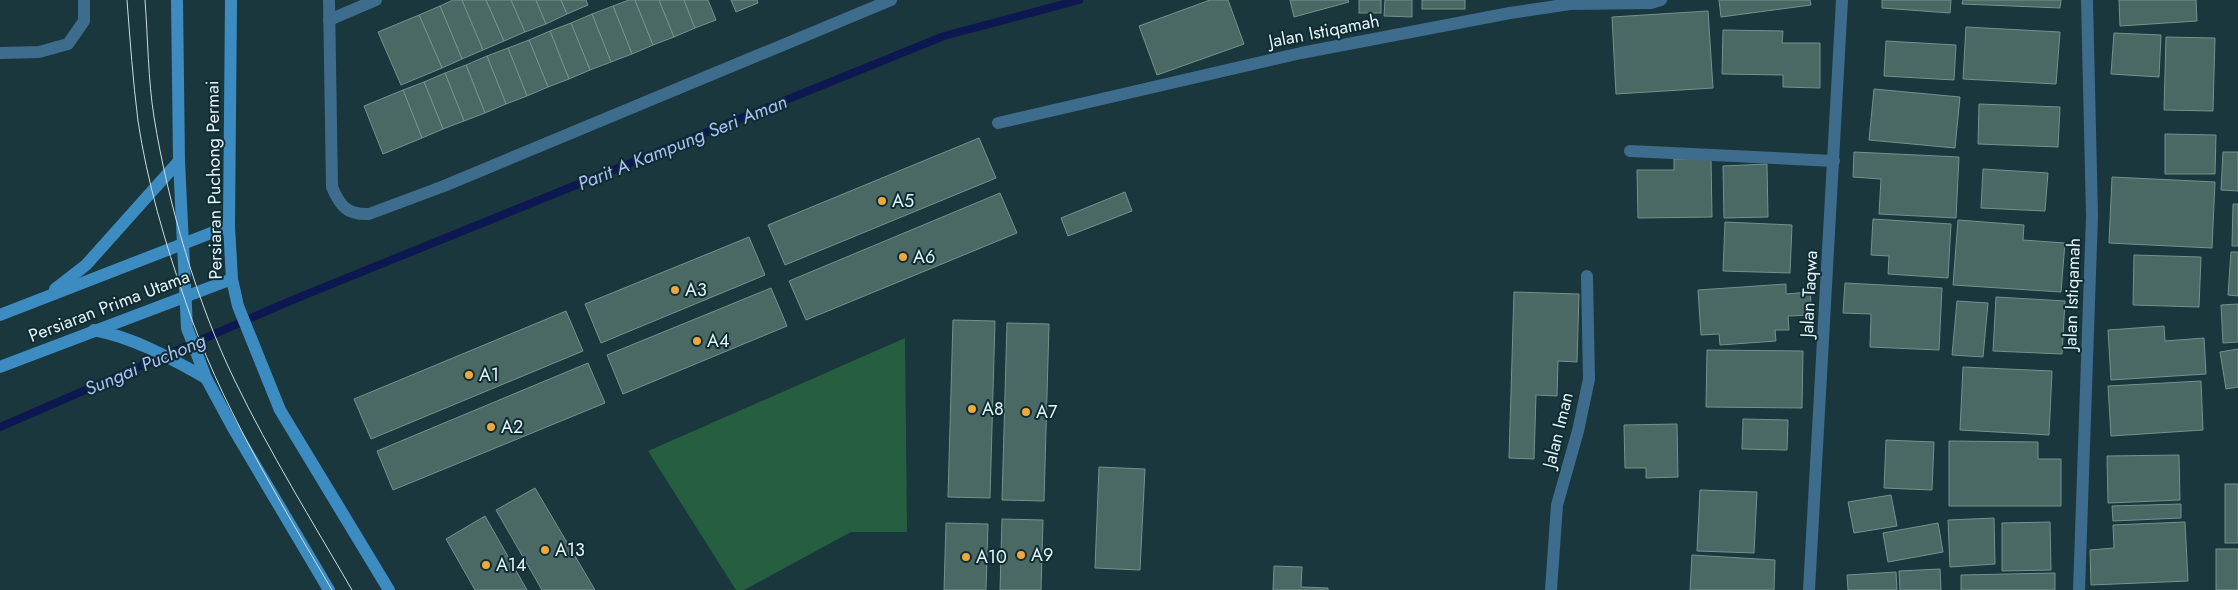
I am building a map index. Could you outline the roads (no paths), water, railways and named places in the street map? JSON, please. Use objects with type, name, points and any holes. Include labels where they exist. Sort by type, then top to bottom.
[{"type":"main road","name":"Persiaran Puchong Permai","points":[[176,0],[179,161],[188,328],[206,378],[233,428],[329,590]]},
{"type":"main road","name":"Persiaran Puchong Permai","points":[[231,0],[229,226],[232,279],[238,306],[280,410],[388,590]]},
{"type":"main road","points":[[43,298],[86,265],[179,161]]},
{"type":"main road","name":"Persiaran Prima Utama","points":[[0,315],[229,226]]},
{"type":"main road","name":"Persiaran Prima Utama","points":[[0,367],[185,295],[232,279]]},
{"type":"main road","points":[[93,330],[117,334],[136,342],[206,378]]},
{"type":"street","points":[[0,53],[39,52],[68,44],[84,21],[84,0]]},
{"type":"street","points":[[329,0],[332,187],[338,203],[356,214],[368,214],[444,186],[890,0]]},
{"type":"street","points":[[329,20],[376,0]]},
{"type":"street","name":"Jalan Istiqamah","points":[[998,123],[1302,53],[1510,13],[1570,4],[1651,3],[1661,0]]},
{"type":"street","name":"Jalan Taqwa","points":[[1808,590],[1842,0]]},
{"type":"street","name":"Jalan Istiqamah","points":[[2079,590],[2092,216],[2087,0]]},
{"type":"street","points":[[1630,151],[1834,161]]},
{"type":"street","name":"Jalan Iman","points":[[1551,590],[1557,505],[1578,431],[1588,379],[1587,276]]},
{"type":"waterway","name":"Parit A Kampung Seri Aman","points":[[0,427],[290,301],[944,36],[1079,0]]},
{"type":"tram line","points":[[127,0],[138,121],[146,166],[157,212],[185,300],[199,338],[232,412],[271,485],[332,590]]},
{"type":"tram line","points":[[145,0],[150,88],[154,117],[167,184],[196,286],[221,351],[248,408],[352,590]]},
{"type":"place","name":"A5","points":[[882,201]]},
{"type":"place","name":"A6","points":[[903,257]]},
{"type":"place","name":"A3","points":[[675,290]]},
{"type":"place","name":"A4","points":[[697,341]]},
{"type":"place","name":"A1","points":[[469,375]]},
{"type":"place","name":"A8","points":[[972,409]]},
{"type":"place","name":"A7","points":[[1026,412]]},
{"type":"place","name":"A2","points":[[491,427]]},
{"type":"place","name":"A13","points":[[545,550]]},
{"type":"place","name":"A9","points":[[1021,555]]},
{"type":"place","name":"A10","points":[[966,557]]},
{"type":"place","name":"A14","points":[[486,565]]},
{"type":"water label","name":"Sungai Puchong","points":[[145,364]]}]
